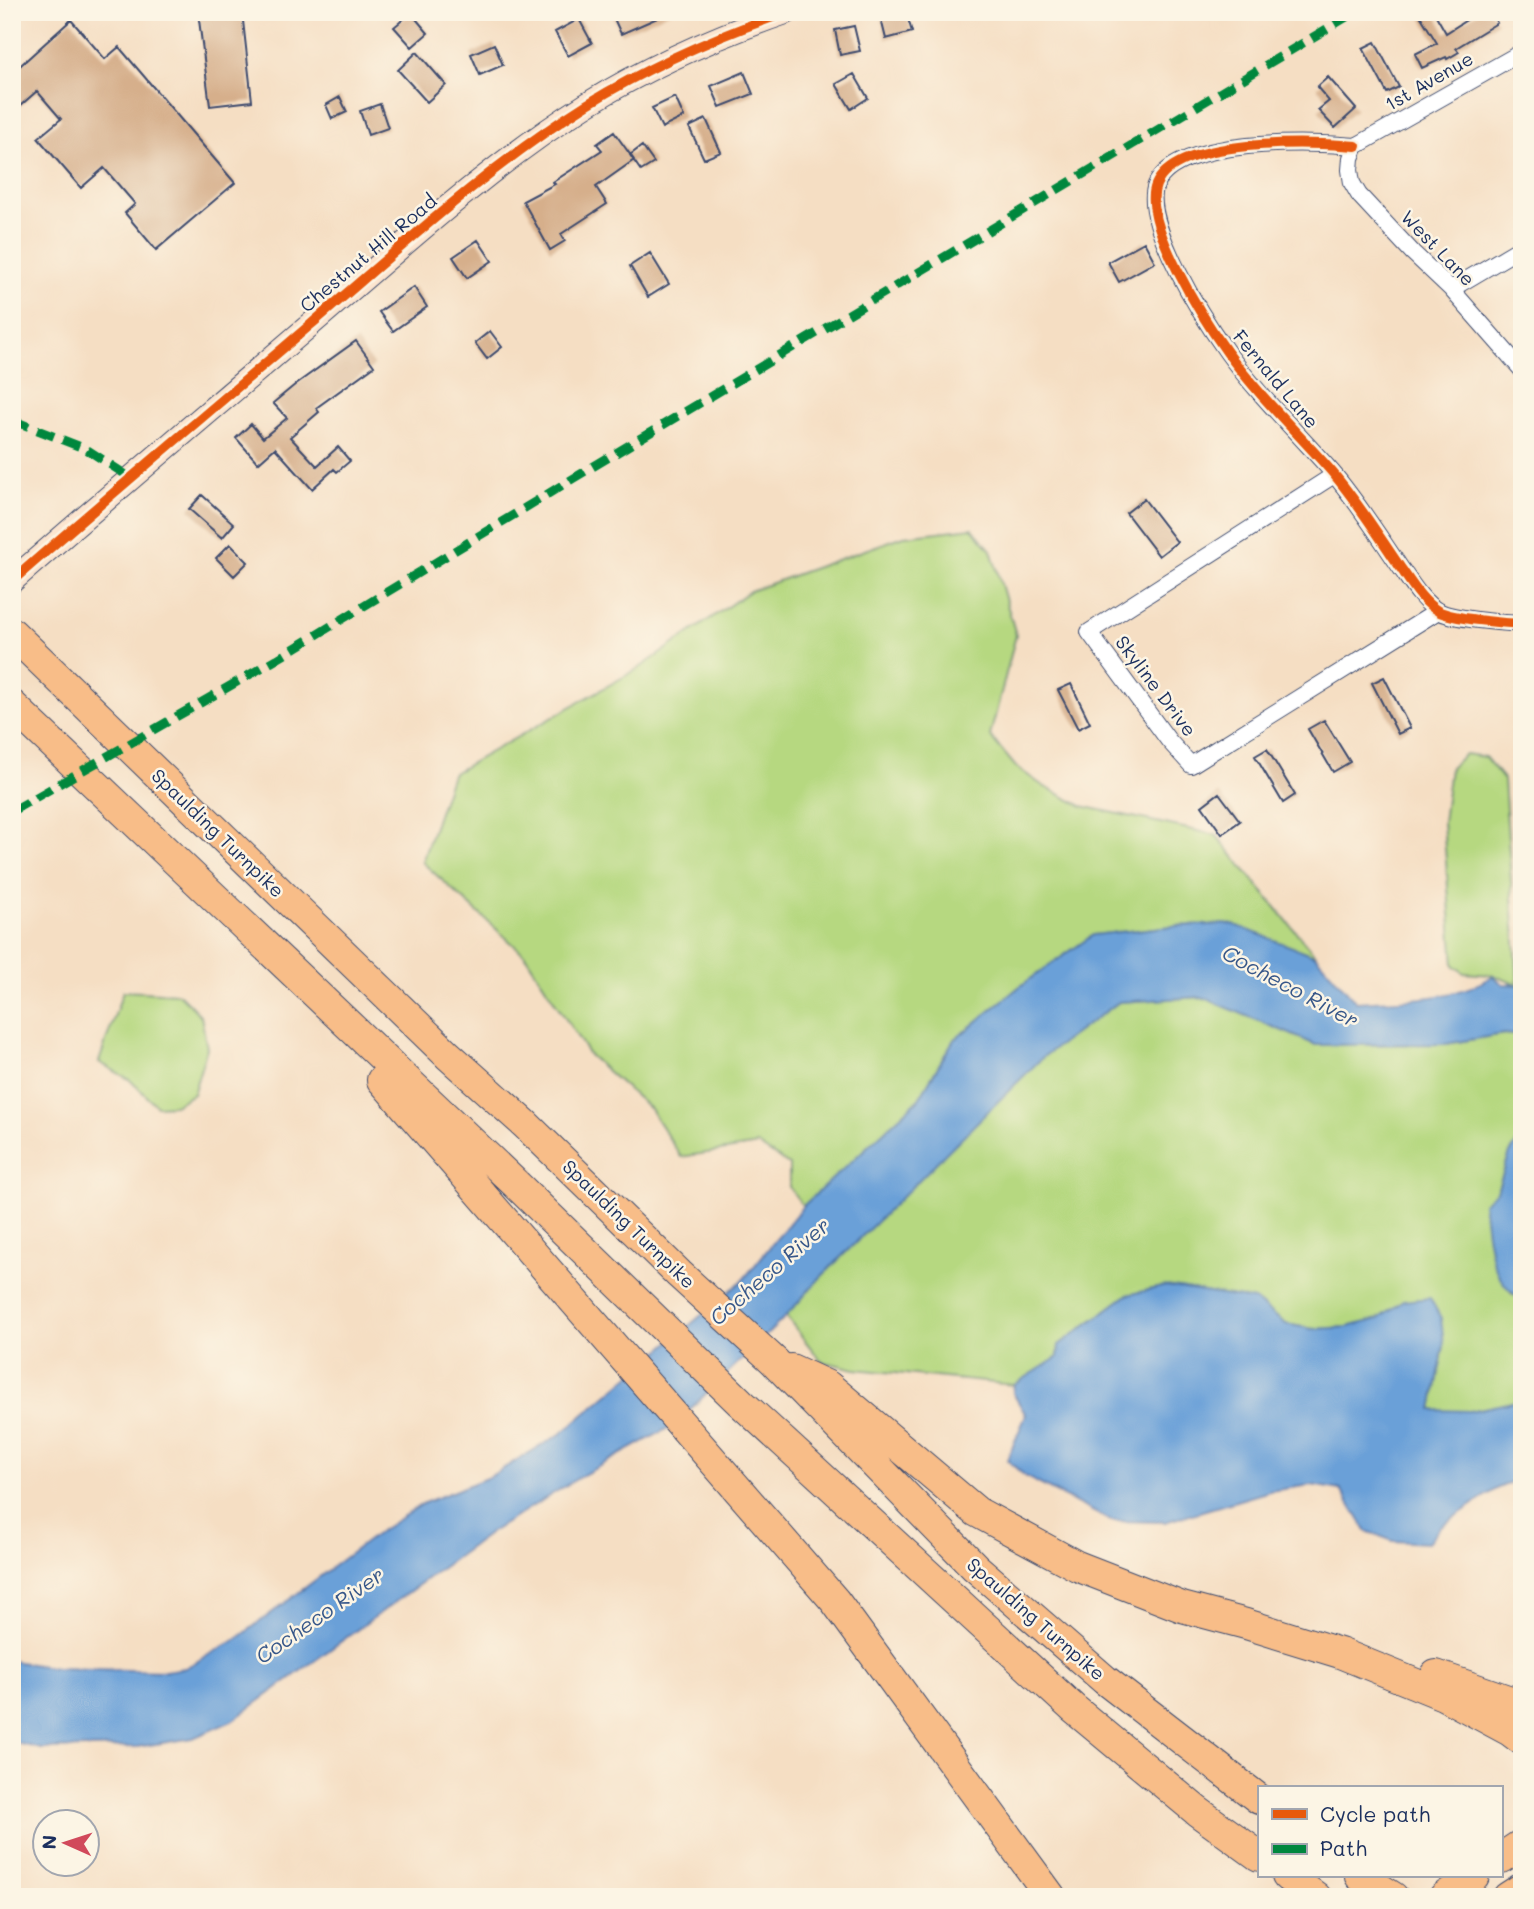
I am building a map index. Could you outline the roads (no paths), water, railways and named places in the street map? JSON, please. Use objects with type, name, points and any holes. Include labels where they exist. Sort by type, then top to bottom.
[{"type":"highway","name":"Spaulding Turnpike","points":[[14,634],[448,1055],[525,1124],[774,1362],[975,1567],[1105,1680],[1258,1798]]},
{"type":"highway","name":"Spaulding Turnpike","points":[[12,705],[645,1307],[740,1402],[1074,1709],[1197,1811],[1258,1855]]},
{"type":"highway","points":[[255,934],[835,1601],[1051,1897]]},
{"type":"highway","points":[[774,1362],[828,1386],[977,1512],[1077,1566],[1182,1607],[1247,1623],[1340,1653],[1443,1695],[1522,1740]]},
{"type":"highway","points":[[1340,1653],[1436,1675],[1522,1704]]},
{"type":"highway","points":[[1502,1857],[1522,1844]]},
{"type":"highway","points":[[1290,1878],[1316,1897]]},
{"type":"highway","points":[[1363,1878],[1393,1897]]},
{"type":"highway","points":[[1444,1897],[1471,1878]]},
{"type":"street","name":"Chestnut Hill Road","points":[[12,581],[365,278],[533,141],[587,105],[670,60],[726,34],[787,12]]},
{"type":"street","name":"1st Avenue","points":[[1356,146],[1522,52]]},
{"type":"street","name":"Fernald Lane","points":[[1356,146],[1289,143],[1247,146],[1180,160],[1167,170],[1157,184],[1152,203],[1162,239],[1226,351],[1334,475],[1418,592],[1438,611]]},
{"type":"street","name":"West Lane","points":[[1356,146],[1350,170],[1352,183],[1359,195],[1451,289],[1522,370]]},
{"type":"street","points":[[1451,289],[1522,247]]},
{"type":"street","name":"Skyline Drive","points":[[1334,475],[1089,632],[1154,720],[1191,765],[1438,611]]},
{"type":"street","points":[[1438,611],[1522,624]]},
{"type":"water","name":"Cocheco River","points":[[1232,924],[1316,956],[1356,1002],[1444,995],[1461,991],[1493,976],[1503,984],[1522,985],[1522,1036],[1504,1034],[1446,1044],[1316,1045],[1202,997],[1119,1002],[1043,1057],[674,1425],[583,1475],[491,1532],[232,1721],[193,1738],[137,1747],[41,1749],[12,1742],[12,1661],[56,1668],[165,1671],[185,1668],[237,1639],[379,1532],[424,1503],[489,1477],[562,1433],[743,1280],[803,1206],[919,1099],[953,1041],[1019,987],[1093,935],[1173,926]]},
{"type":"water","points":[[1522,1136],[1522,1206],[1519,1209],[1522,1299],[1502,1281],[1496,1270],[1483,1203],[1497,1191],[1510,1153]]},
{"type":"water","points":[[1166,1286],[1254,1300],[1286,1324],[1313,1329],[1348,1327],[1378,1319],[1403,1301],[1430,1298],[1441,1318],[1444,1345],[1432,1410],[1470,1411],[1522,1400],[1522,1478],[1498,1488],[1441,1526],[1428,1543],[1393,1541],[1366,1531],[1341,1490],[1311,1485],[1270,1491],[1165,1522],[1111,1521],[1026,1477],[1007,1460],[1026,1415],[1013,1393],[1014,1385],[1058,1357],[1059,1345],[1127,1295]]}]
